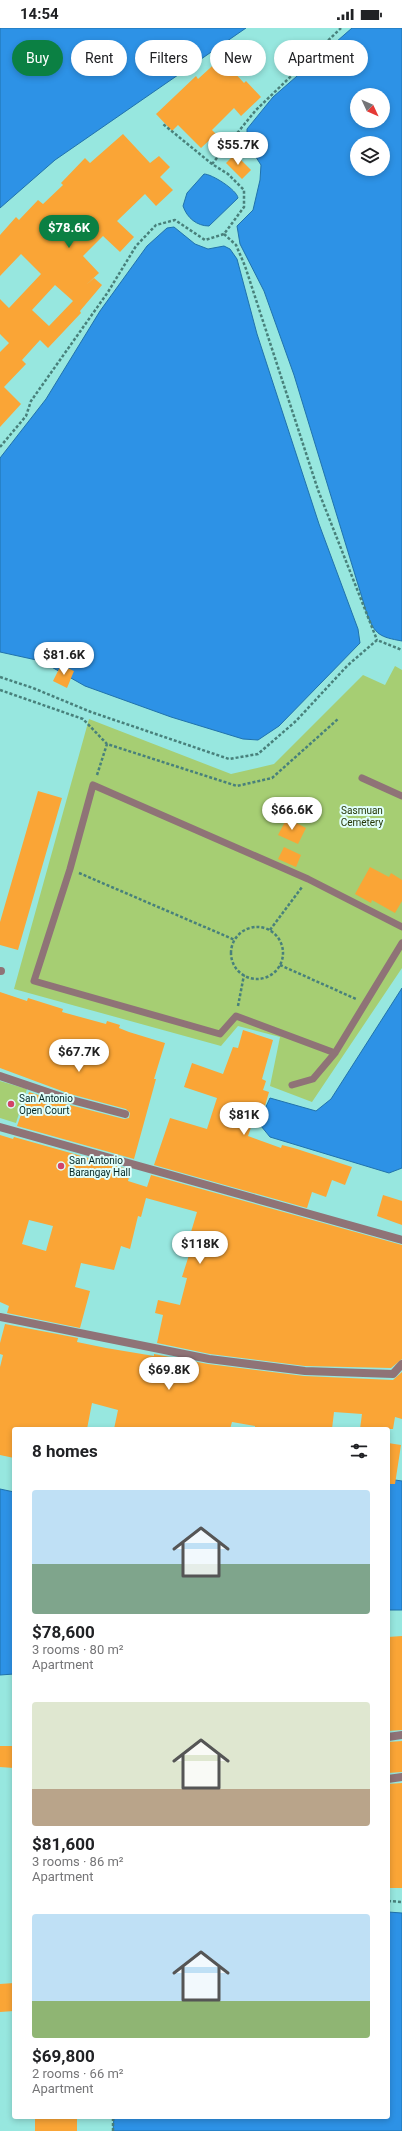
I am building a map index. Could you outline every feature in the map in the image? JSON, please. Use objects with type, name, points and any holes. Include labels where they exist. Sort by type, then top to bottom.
[{"type":"street","points":[[0,1076],[68,1099],[125,1114]]},
{"type":"street","points":[[0,1127],[402,1240]]},
{"type":"street","points":[[0,1317],[209,1359],[305,1371],[393,1374],[402,1364]]},
{"type":"street","points":[[390,1737],[402,1735]]},
{"type":"street","points":[[390,1779],[402,1777]]},
{"type":"lane","points":[[362,778],[402,796]]},
{"type":"lane","points":[[335,1053],[236,1016],[220,1034],[34,981],[70,869],[93,785],[308,879],[402,927]]},
{"type":"lane","points":[[292,1085],[313,1079],[335,1053],[402,943]]},
{"type":"path","points":[[212,164],[256,110],[341,28]]},
{"type":"path","points":[[0,447],[26,416],[31,401],[108,292],[136,246],[156,225],[175,220],[205,240],[224,234],[244,207],[244,190],[228,174],[212,164],[163,124]]},
{"type":"path","points":[[224,234],[236,244],[245,266],[318,490],[377,640],[402,650]]},
{"type":"path","points":[[0,677],[33,688],[91,712],[229,759],[258,754],[296,721],[348,666],[377,640]]},
{"type":"path","points":[[0,690],[82,720],[107,744],[237,786],[272,778],[338,719]]},
{"type":"path","points":[[93,785],[107,744]]},
{"type":"path","points":[[70,869],[234,940]]},
{"type":"path","points":[[270,930],[308,879]]},
{"type":"path","points":[[254,927],[270,930],[276,935],[283,950],[280,965],[268,976],[252,978],[244,975],[234,963],[232,948],[234,940],[243,931],[254,927]]},
{"type":"path","points":[[280,965],[365,1004]]},
{"type":"path","points":[[236,1016],[244,975]]},
{"type":"path","points":[[390,1901],[402,1902]]},
{"type":"path","points":[[113,2119],[113,2131]]},
{"type":"green space","name":"Sasmuan Cemetery","points":[[395,666],[402,670],[402,968],[312,1102],[270,1086],[280,1037],[238,1026],[221,1046],[14,989],[89,719],[231,774],[274,764],[363,675],[385,685]]},
{"type":"green space","name":"San Antonio Open Court","points":[[0,1081],[27,1089],[16,1123],[0,1118]]},
{"type":"water","points":[[0,28],[246,28],[229,40],[210,40],[210,53],[202,58],[202,40],[135,40],[135,76],[177,76],[55,160],[0,208]]},
{"type":"water","points":[[352,28],[402,28],[402,641],[388,638],[379,634],[373,627],[367,614],[294,375],[264,291],[240,244],[237,226],[253,210],[260,180],[261,165],[247,143],[247,129],[273,97],[297,76],[368,76],[368,40],[338,40]]},
{"type":"water","points":[[204,174],[224,183],[237,195],[238,198],[209,226],[200,225],[190,218],[183,206],[187,193]]},
{"type":"water","points":[[174,227],[195,244],[208,249],[224,246],[230,249],[237,259],[257,334],[319,524],[358,629],[360,643],[279,726],[258,740],[243,739],[171,717],[85,686],[41,661],[0,652],[0,458],[46,399],[100,311],[147,246],[167,228]]},
{"type":"water","points":[[402,988],[402,1168],[389,1173],[270,1137],[261,1126],[263,1113],[270,1098],[316,1111],[331,1099]]},
{"type":"water","points":[[390,1479],[402,1481],[402,1610],[390,1610]]},
{"type":"water","points":[[0,1489],[12,1492],[12,1674],[0,1675]]},
{"type":"water","points":[[390,1912],[402,1913],[402,2131],[113,2131],[114,2119],[390,2119]]},
{"type":"building","points":[[210,68],[210,76],[238,76],[244,83],[246,81],[261,97],[241,116],[234,108],[212,130],[216,134],[201,148],[178,125],[172,131],[156,114],[196,76],[198,79]]},
{"type":"building","points":[[123,134],[150,163],[159,156],[170,167],[160,177],[173,190],[156,206],[145,194],[117,221],[134,237],[120,252],[103,236],[83,256],[99,273],[86,285],[94,278],[102,285],[80,311],[81,313],[48,348],[40,340],[22,360],[26,364],[4,387],[21,404],[0,427],[0,352],[9,343],[0,334],[0,299],[9,308],[41,274],[21,254],[0,276],[0,235],[16,217],[19,220],[38,200],[43,204],[63,185],[61,183],[85,158],[90,163]],"holes":[[[55,285],[73,301],[49,326],[32,310]]]},
{"type":"building","points":[[235,154],[251,170],[242,179],[226,163]]},
{"type":"building","points":[[61,665],[74,671],[67,688],[53,681]]},
{"type":"building","points":[[38,791],[62,798],[18,950],[0,945],[0,922]]},
{"type":"building","points":[[287,818],[306,828],[298,844],[278,835]]},
{"type":"building","points":[[284,847],[301,855],[296,867],[278,859]]},
{"type":"building","points":[[370,867],[389,877],[391,873],[402,880],[402,901],[395,913],[372,900],[371,903],[355,894]]},
{"type":"building","points":[[0,992],[27,1001],[28,998],[63,1009],[62,1012],[106,1024],[107,1021],[120,1025],[119,1028],[129,1032],[165,1043],[154,1079],[156,1079],[134,1159],[17,1126],[29,1092],[66,1104],[124,1119],[129,1118],[130,1113],[126,1109],[70,1094],[0,1068]]},
{"type":"building","points":[[243,1030],[273,1040],[262,1079],[266,1081],[263,1090],[269,1092],[265,1106],[259,1104],[248,1136],[281,1148],[282,1145],[297,1149],[352,1167],[345,1185],[332,1180],[326,1197],[312,1192],[307,1208],[154,1165],[170,1118],[207,1129],[217,1098],[184,1087],[192,1063],[223,1074],[233,1047],[238,1048]]},
{"type":"building","points":[[0,1135],[13,1139],[14,1137],[131,1170],[128,1181],[147,1187],[151,1175],[402,1245],[402,1359],[391,1368],[305,1366],[210,1354],[157,1343],[163,1315],[155,1313],[158,1300],[180,1305],[187,1278],[182,1277],[196,1233],[191,1232],[197,1212],[146,1198],[141,1217],[138,1216],[130,1249],[121,1246],[114,1270],[81,1263],[75,1287],[90,1291],[80,1328],[7,1313],[9,1306],[0,1302]],"holes":[[[29,1220],[53,1226],[46,1251],[22,1244]]]},
{"type":"building","points":[[383,1195],[402,1201],[402,1225],[377,1216]]},
{"type":"building","points":[[5,1324],[78,1338],[77,1342],[106,1348],[154,1356],[154,1354],[208,1364],[304,1376],[393,1380],[402,1372],[402,1419],[395,1417],[393,1429],[390,1429],[390,1427],[360,1427],[362,1414],[334,1412],[332,1427],[255,1427],[232,1422],[231,1427],[114,1427],[118,1410],[92,1403],[87,1427],[12,1427],[12,1458],[0,1455],[0,1367],[3,1355],[0,1354],[0,1343]]},
{"type":"building","points":[[390,1443],[401,1445],[395,1484],[390,1484]]},
{"type":"building","points":[[402,1636],[402,1730],[390,1731],[390,1637]]},
{"type":"building","points":[[402,1741],[402,1772],[390,1773],[390,1742]]},
{"type":"building","points":[[0,1746],[12,1746],[12,1768],[0,1767]]},
{"type":"building","points":[[402,1783],[402,1888],[390,1888],[390,1784]]},
{"type":"building","points":[[12,1983],[12,2011],[0,2012],[0,1984]]},
{"type":"building","points":[[35,2119],[77,2119],[77,2131],[35,2131]]},
{"type":"place","name":"San Antonio Open Court","points":[[11,1104]]},
{"type":"place","name":"San Antonio Barangay Hall","points":[[61,1166]]}]
